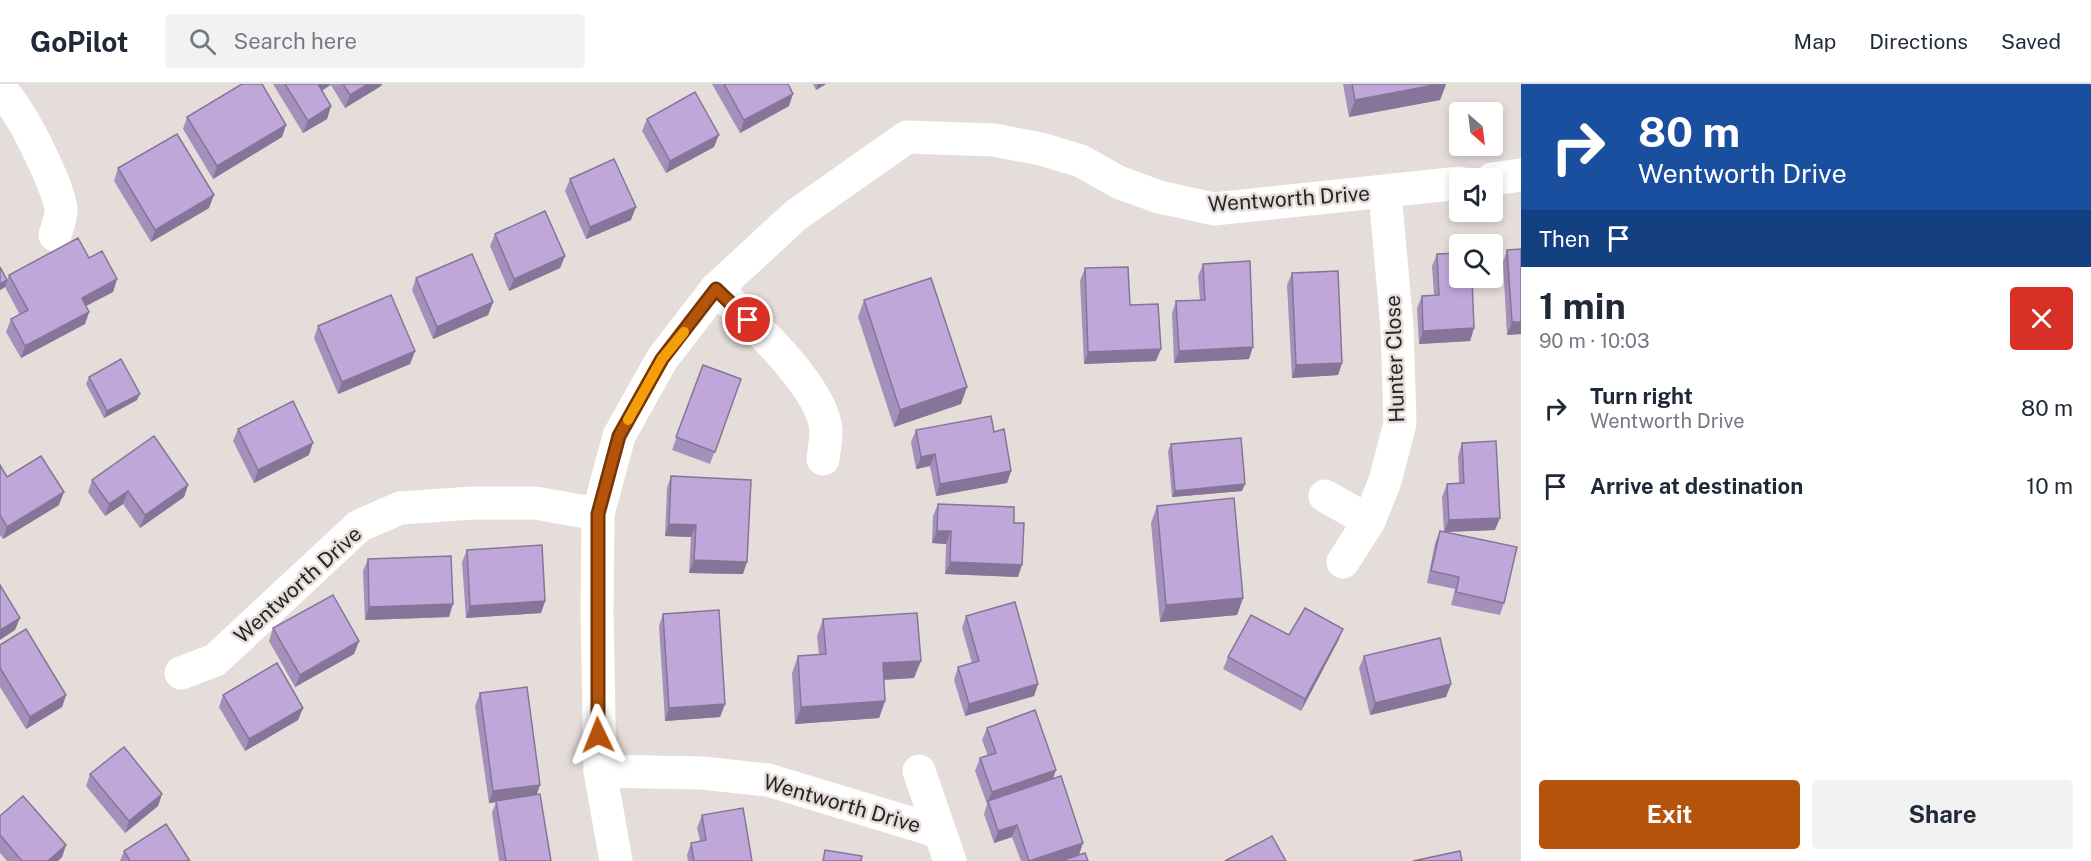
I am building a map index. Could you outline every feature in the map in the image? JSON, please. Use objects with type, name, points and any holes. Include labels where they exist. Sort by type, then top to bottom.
[{"type":"street","points":[[0,90],[9,97],[33,138],[62,210],[55,235]]},
{"type":"street","name":"Wentworth Drive","points":[[616,861],[600,771],[597,677],[598,514],[619,436],[662,359],[716,289],[796,215],[907,137],[994,140],[1041,149],[1081,161],[1118,182],[1159,197],[1214,209],[1385,193],[1449,184]]},
{"type":"street","points":[[1503,177],[1521,175]]},
{"type":"street","name":"Hunter Close","points":[[1343,562],[1369,521],[1385,481],[1400,423],[1397,327],[1385,193]]},
{"type":"street","points":[[716,289],[764,335],[809,388],[826,429],[823,459]]},
{"type":"street","points":[[1325,496],[1369,521]]},
{"type":"street","name":"Wentworth Drive","points":[[181,673],[215,660],[359,526],[400,508],[473,503],[536,503],[598,514]]},
{"type":"street","name":"Wentworth Drive","points":[[600,771],[702,773],[768,780],[945,847]]},
{"type":"street","name":"Wentworth Drive","points":[[919,771],[945,847]]},
{"type":"building","points":[[242,84],[262,84],[286,125],[217,166],[187,117]]},
{"type":"building","points":[[285,84],[318,84],[331,106],[308,121]]},
{"type":"building","points":[[343,84],[368,84],[350,95]]},
{"type":"building","points":[[724,84],[788,84],[793,94],[744,120]]},
{"type":"building","points":[[1352,84],[1439,84],[1355,100]]},
{"type":"building","points":[[695,92],[719,135],[670,161],[647,119]]},
{"type":"building","points":[[177,134],[214,195],[155,230],[118,168]]},
{"type":"building","points":[[614,159],[636,207],[590,227],[570,179]]},
{"type":"building","points":[[545,211],[565,256],[514,279],[495,234]]},
{"type":"building","points":[[78,238],[89,258],[102,251],[117,279],[82,298],[89,312],[25,346],[11,319],[28,310],[9,275]]},
{"type":"building","points":[[1521,249],[1521,322],[1512,322],[1507,250]]},
{"type":"building","points":[[1449,253],[1449,288],[1472,288],[1474,328],[1423,331],[1422,296],[1439,295],[1437,254]]},
{"type":"building","points":[[472,254],[493,302],[437,327],[416,278]]},
{"type":"building","points":[[1250,261],[1253,347],[1179,351],[1176,301],[1205,300],[1203,264]]},
{"type":"building","points":[[0,267],[7,280],[0,284]]},
{"type":"building","points":[[1128,267],[1130,305],[1158,304],[1161,349],[1088,352],[1085,268]]},
{"type":"building","points":[[1338,271],[1342,363],[1296,365],[1292,273]]},
{"type":"building","points":[[931,278],[967,387],[900,410],[864,300]]},
{"type":"building","points":[[391,295],[415,351],[342,382],[318,326]]},
{"type":"building","points":[[121,359],[140,394],[107,411],[89,377]]},
{"type":"building","points":[[703,365],[741,379],[715,452],[676,437]]},
{"type":"building","points":[[293,401],[313,443],[258,470],[238,429]]},
{"type":"building","points":[[991,416],[994,432],[1004,429],[1011,471],[940,484],[935,454],[921,457],[916,430]]},
{"type":"building","points":[[154,436],[188,485],[145,515],[128,491],[109,504],[92,480]]},
{"type":"building","points":[[1241,438],[1245,484],[1175,491],[1171,444]]},
{"type":"building","points":[[1496,441],[1500,518],[1449,520],[1447,484],[1464,483],[1462,443]]},
{"type":"building","points":[[41,456],[64,492],[7,527],[0,515],[0,465],[7,477]]},
{"type":"building","points":[[671,476],[751,480],[747,562],[694,560],[696,525],[669,524]]},
{"type":"building","points":[[1234,498],[1243,598],[1166,605],[1157,506]]},
{"type":"building","points":[[938,504],[1014,507],[1014,523],[1024,523],[1022,565],[950,562],[951,531],[937,531]]},
{"type":"building","points":[[1440,531],[1517,547],[1504,603],[1456,592],[1459,577],[1431,571]]},
{"type":"building","points":[[542,545],[545,601],[470,606],[467,550]]},
{"type":"building","points":[[451,556],[453,604],[369,607],[368,559]]},
{"type":"building","points":[[0,585],[20,618],[0,630]]},
{"type":"building","points":[[333,595],[359,641],[300,675],[273,628]]},
{"type":"building","points":[[1015,602],[1038,684],[969,704],[958,667],[979,661],[966,616]]},
{"type":"building","points":[[1305,608],[1343,629],[1305,699],[1228,657],[1251,615],[1289,635]]},
{"type":"building","points":[[719,610],[725,704],[669,708],[663,614]]},
{"type":"building","points":[[917,613],[921,661],[883,663],[885,701],[801,707],[798,656],[826,654],[823,619]]},
{"type":"building","points":[[26,629],[66,695],[30,717],[0,668],[0,645]]},
{"type":"building","points":[[1440,638],[1451,684],[1375,703],[1364,656]]},
{"type":"building","points":[[277,663],[303,708],[249,739],[223,695]]},
{"type":"building","points":[[527,687],[540,785],[493,791],[480,693]]},
{"type":"building","points":[[1035,710],[1056,770],[992,792],[980,758],[996,753],[987,728]]},
{"type":"building","points":[[124,747],[162,794],[129,821],[90,774]]},
{"type":"building","points":[[1061,776],[1083,843],[1029,861],[1017,825],[998,831],[988,801]]},
{"type":"building","points":[[540,794],[551,861],[506,861],[496,801]]},
{"type":"building","points":[[23,796],[66,845],[48,861],[22,861],[0,835],[0,816]]},
{"type":"building","points":[[743,808],[752,861],[694,861],[691,843],[706,840],[702,815]]},
{"type":"building","points":[[166,824],[190,861],[130,861],[124,851]]},
{"type":"building","points":[[1272,836],[1286,861],[1225,861]]},
{"type":"building","points":[[825,850],[862,856],[861,861],[823,861]]},
{"type":"building","points":[[1460,851],[1462,861],[1413,861]]},
{"type":"building","points":[[1085,853],[1088,861],[1061,861]]},
{"type":"slow traffic","points":[[628,420],[662,359],[684,332]]},
{"type":"route","points":[[598,735],[598,514],[619,436],[662,359],[716,289],[748,320]]}]
